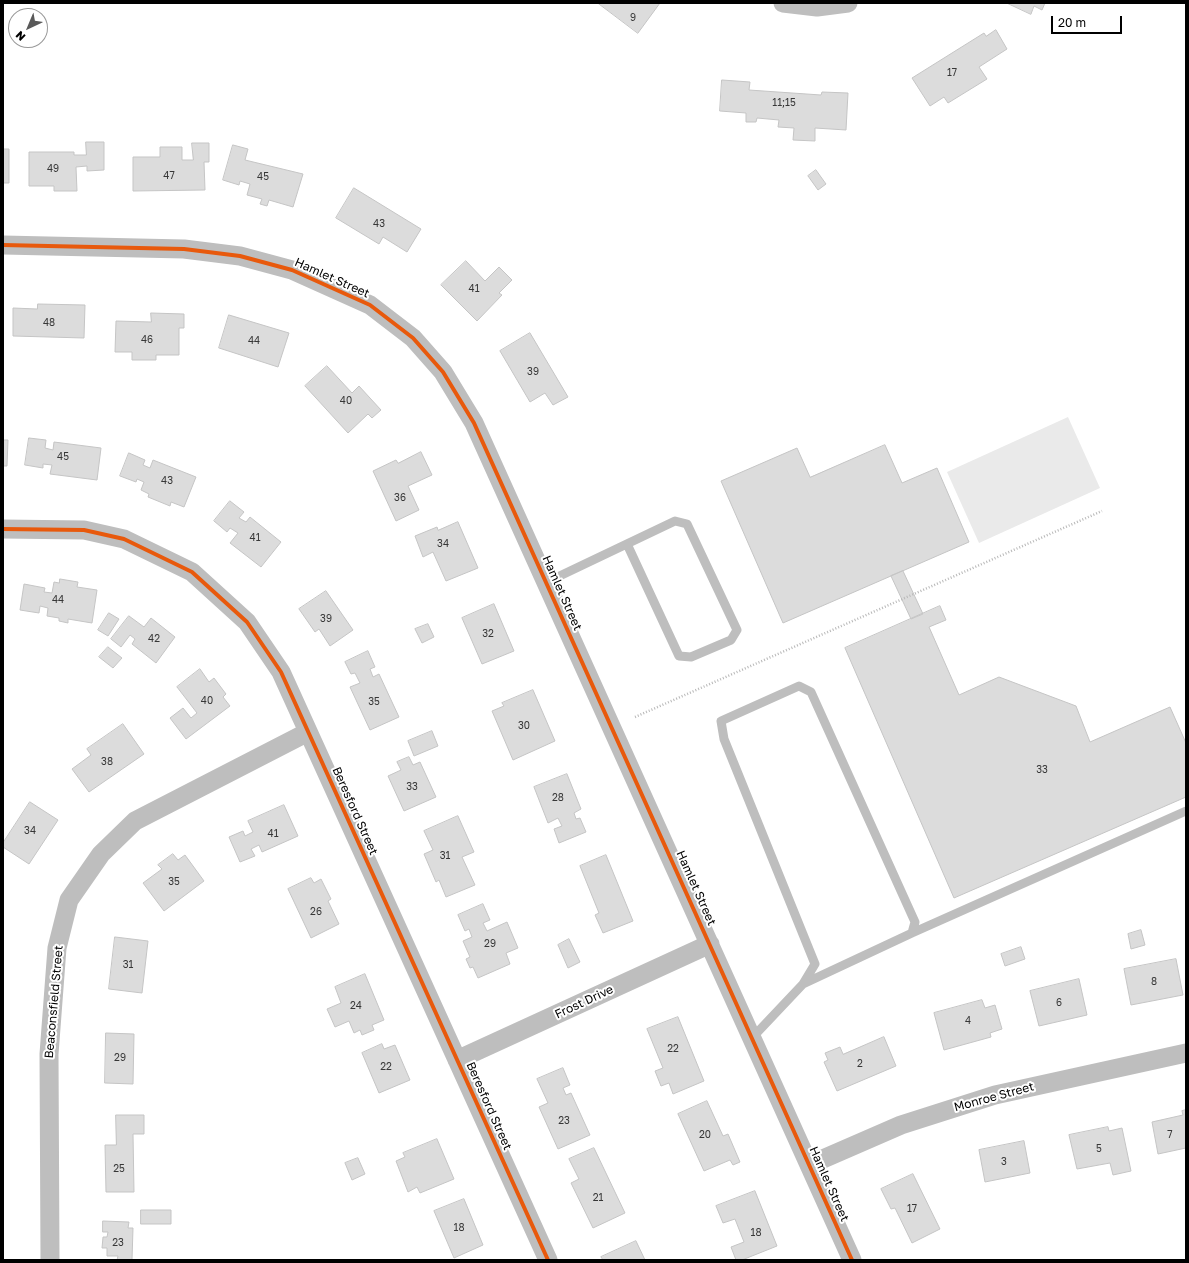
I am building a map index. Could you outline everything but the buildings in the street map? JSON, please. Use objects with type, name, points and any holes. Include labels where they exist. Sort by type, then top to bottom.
[{"type":"street","points":[[783,3],[817,6],[848,3]]},
{"type":"street","name":"Hamlet Street","points":[[3,245],[184,249],[240,256],[292,270],[370,305],[413,338],[443,372],[474,423],[852,1260]]},
{"type":"street","name":"Beresford Street","points":[[3,529],[84,530],[124,539],[192,572],[247,622],[281,672],[548,1260]]},
{"type":"street","name":"Beaconsfield Street","points":[[50,1260],[49,1054],[57,948],[68,900],[101,854],[135,821],[308,732]]},
{"type":"street","name":"Frost Drive","points":[[457,1060],[710,944]]},
{"type":"street","name":"Monroe Street","points":[[809,1165],[901,1125],[995,1095],[1186,1053]]},
{"type":"lane","points":[[547,582],[627,544],[676,521],[687,524],[737,630],[731,640],[691,657],[679,656],[627,544]]},
{"type":"lane","points":[[752,1038],[802,984],[815,964],[724,739],[721,721],[799,686],[811,692],[915,922],[912,933]]},
{"type":"lane","points":[[802,984],[912,933],[1186,811]]},
{"type":"path","points":[[635,718],[1102,511]]},
{"type":"shaded area","points":[[1068,417],[1100,488],[979,543],[947,472]]},
{"type":"cycle path","points":[[3,245],[184,249],[240,256],[292,270],[370,305],[413,338],[443,372],[474,423],[852,1260]]},
{"type":"cycle path","points":[[3,529],[84,530],[124,539],[192,572],[247,622],[281,672],[548,1260]]}]
